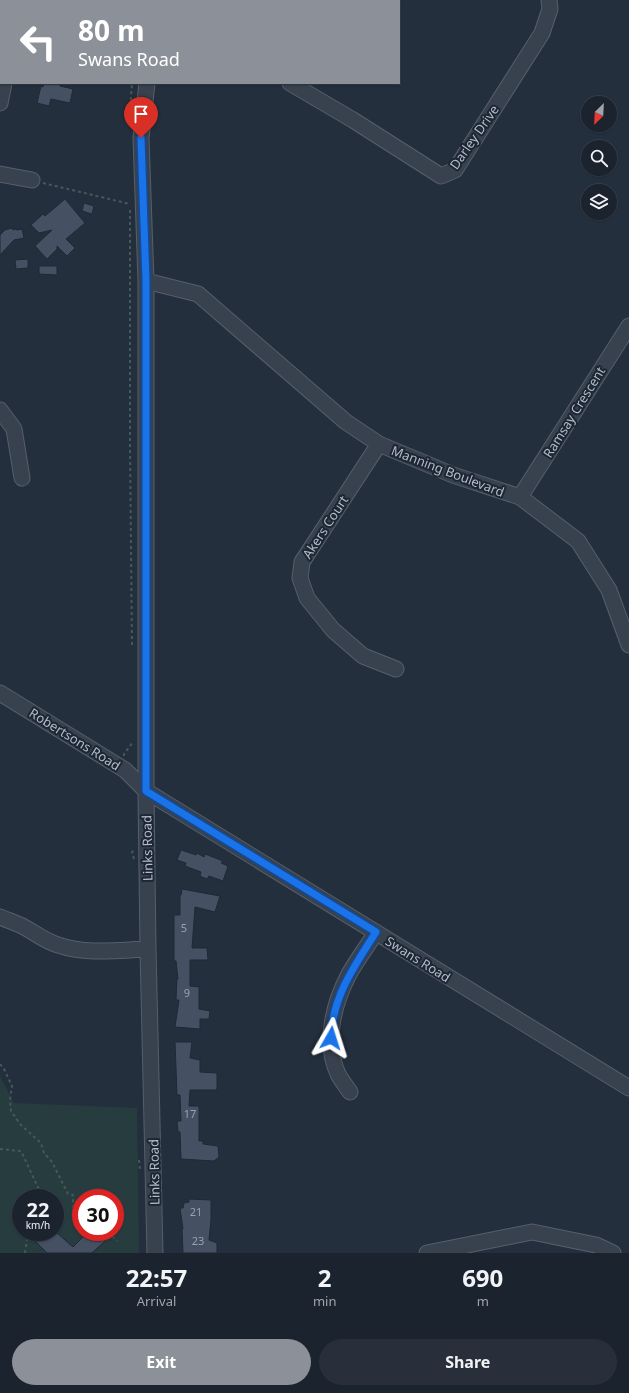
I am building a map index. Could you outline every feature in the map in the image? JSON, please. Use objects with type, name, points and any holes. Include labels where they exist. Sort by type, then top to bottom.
[{"type":"street","name":"Darley Drive","points":[[292,84],[353,120],[441,176],[454,170],[542,33],[550,9],[549,0]]},
{"type":"street","points":[[0,103],[4,84]]},
{"type":"street","name":"Links Road","points":[[147,84],[141,138],[146,281],[146,791],[155,1253]]},
{"type":"street","points":[[0,174],[32,180]]},
{"type":"street","name":"Manning Boulevard","points":[[146,281],[198,294],[346,422],[379,444],[453,475],[520,497],[578,541],[609,590],[629,645]]},
{"type":"street","name":"Ramsay Crescent","points":[[520,497],[629,326]]},
{"type":"street","points":[[0,410],[14,429],[22,478]]},
{"type":"street","name":"Akers Court","points":[[379,444],[302,562],[300,578],[307,598],[333,630],[363,656],[396,669]]},
{"type":"street","name":"Robertsons Road","points":[[0,693],[125,770],[146,791]]},
{"type":"street","name":"Swans Road","points":[[146,791],[629,1088]]},
{"type":"street","points":[[0,917],[20,925],[44,939],[74,950],[92,951],[148,949]]},
{"type":"street","points":[[350,1092],[338,1073],[331,1050],[332,1026],[338,1000],[348,977],[376,932]]},
{"type":"street","points":[[427,1253],[532,1232],[564,1246],[596,1245],[613,1253]]},
{"type":"path","points":[[129,128],[132,84]]},
{"type":"path","points":[[32,180],[130,204]]},
{"type":"path","points":[[130,197],[132,646]]},
{"type":"path","points":[[125,770],[124,754],[134,741]]},
{"type":"path","points":[[0,1064],[12,1086],[10,1100],[11,1111],[20,1124],[41,1143],[44,1153],[52,1162],[68,1194],[72,1195]]},
{"type":"path","points":[[0,1149],[21,1151],[39,1189]]},
{"type":"path","points":[[25,1253],[27,1241]]},
{"type":"green space","points":[[0,1076],[14,1103],[137,1108],[139,1253],[0,1253]]},
{"type":"building","points":[[44,84],[61,84],[60,86],[73,89],[70,103],[51,99],[49,106],[37,103],[41,86],[43,87]]},
{"type":"building","points":[[65,199],[85,223],[66,239],[75,248],[67,256],[57,246],[57,249],[47,259],[35,246],[52,230],[39,233],[31,225],[43,214],[45,216]]},
{"type":"building","points":[[84,203],[94,206],[92,214],[82,211]]},
{"type":"building","points":[[12,228],[13,230],[22,229],[24,238],[14,240],[0,255],[0,235],[5,230]]},
{"type":"building","points":[[28,259],[28,268],[16,269],[15,260]]},
{"type":"building","points":[[39,266],[57,266],[57,275],[39,274]]},
{"type":"building","points":[[181,850],[196,855],[197,853],[204,857],[205,854],[223,861],[221,863],[228,866],[223,881],[209,876],[207,879],[200,876],[201,872],[185,866],[186,863],[177,860]]},
{"type":"building","points":[[182,889],[220,896],[215,912],[195,907],[192,948],[207,948],[208,960],[190,960],[190,986],[199,987],[199,1009],[210,1011],[209,1019],[200,1019],[200,1029],[175,1027],[179,1000],[176,1000],[178,979],[176,961],[174,961],[174,915],[180,915],[180,895]]},
{"type":"building","points":[[175,1042],[192,1042],[190,1058],[200,1060],[200,1072],[217,1073],[217,1090],[190,1090],[189,1106],[199,1106],[199,1141],[203,1141],[203,1144],[218,1146],[219,1157],[214,1161],[181,1159],[180,1132],[178,1132],[177,1121],[181,1121],[180,1095],[177,1095]]},
{"type":"building","points":[[189,1199],[211,1200],[209,1240],[217,1243],[217,1253],[183,1253],[183,1229],[180,1208],[183,1208],[184,1203],[189,1202]]},
{"type":"building","points":[[64,1239],[73,1247],[79,1241],[105,1241],[92,1253],[47,1253],[35,1241],[64,1241]]},
{"type":"route","points":[[141,138],[146,281],[146,791],[376,932],[348,977],[338,1000],[331,1038]]}]
